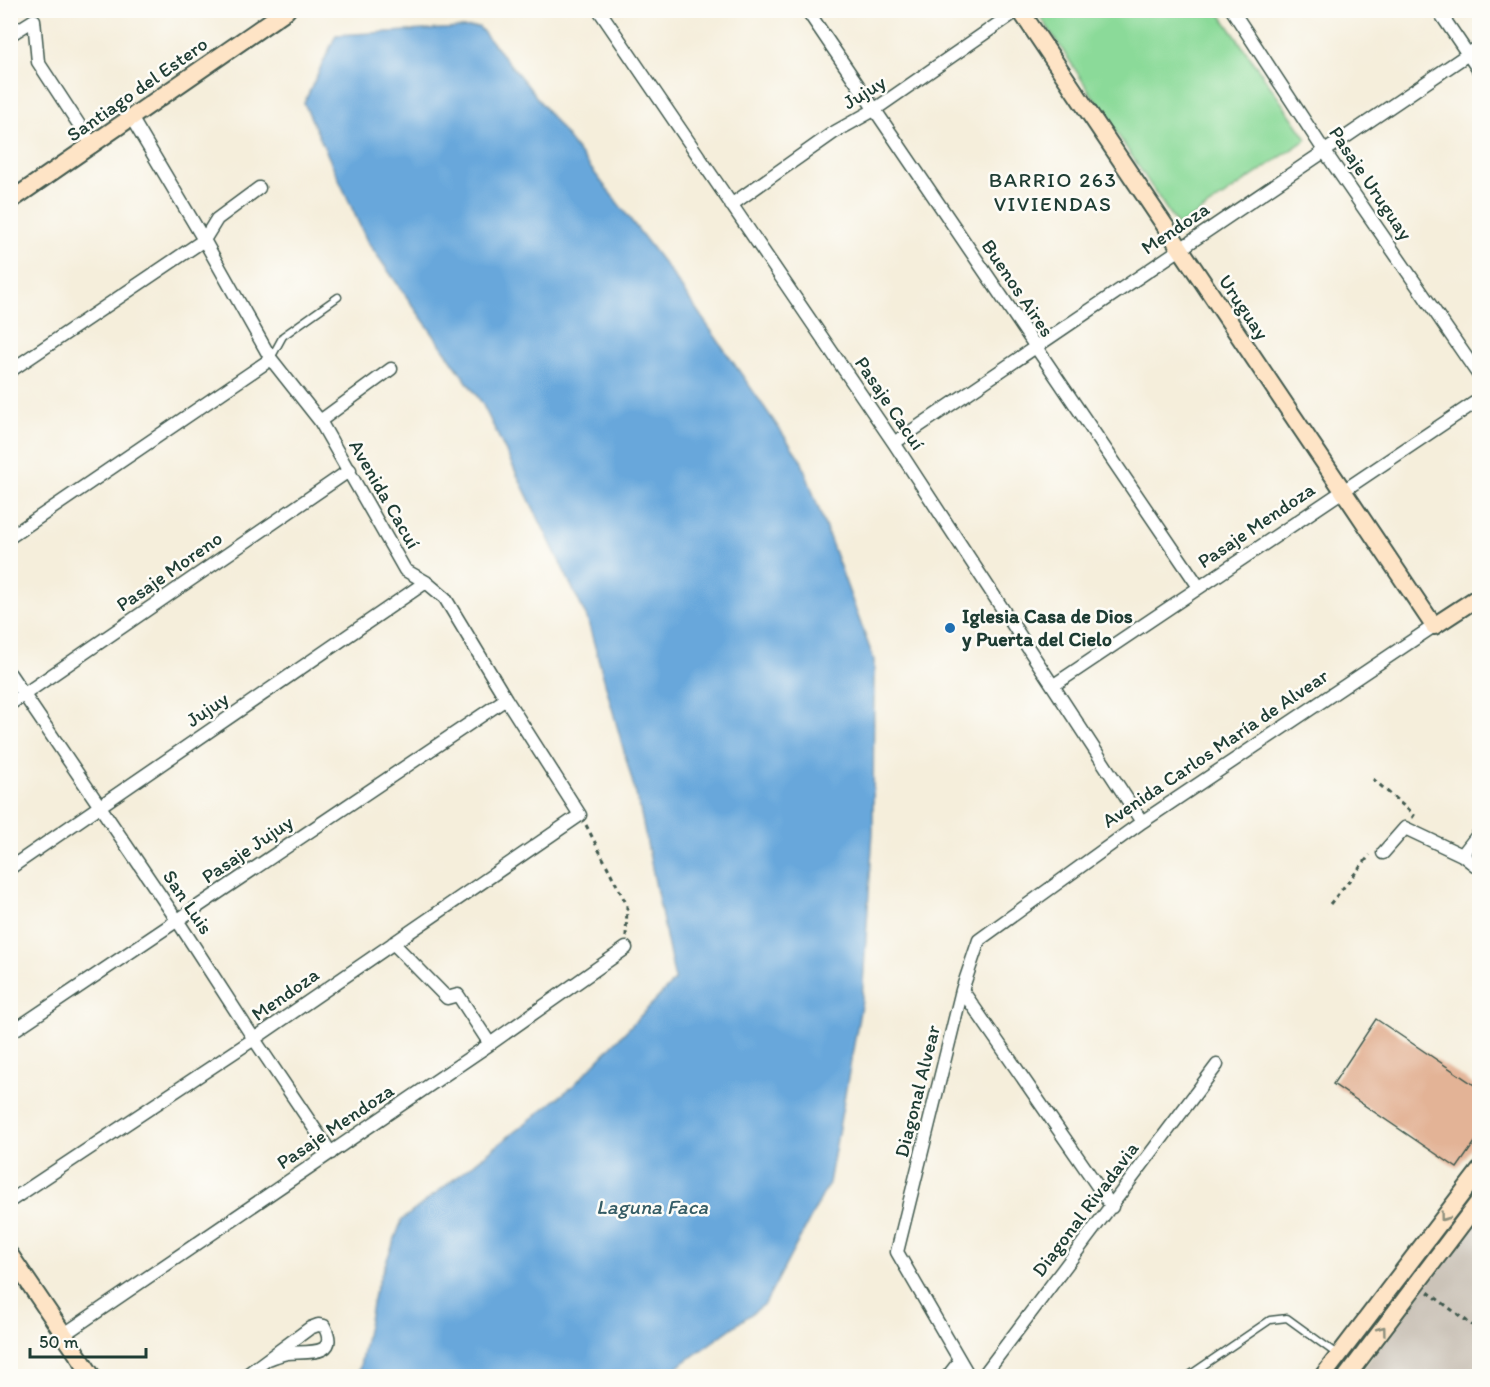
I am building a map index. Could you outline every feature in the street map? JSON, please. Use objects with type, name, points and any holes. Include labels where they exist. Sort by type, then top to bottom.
[{"type":"street","name":"Santiago del Estero","points":[[10,201],[93,146],[286,10]]},
{"type":"street","name":"Pasaje Cacuí","points":[[599,10],[894,443],[1142,822]]},
{"type":"street","name":"Buenos Aires","points":[[807,10],[1199,587]]},
{"type":"street","name":"Jujuy","points":[[731,205],[833,133],[874,110],[1019,10]]},
{"type":"street","name":"Uruguay","points":[[1019,10],[1434,626]]},
{"type":"street","name":"Pasaje Uruguay","points":[[1232,10],[1325,152],[1479,377]]},
{"type":"street","points":[[1438,10],[1479,72]]},
{"type":"street","points":[[10,35],[34,20],[38,62],[93,146]]},
{"type":"street","name":"Mendoza","points":[[894,443],[1479,46]]},
{"type":"street","name":"Avenida Cacuí","points":[[132,119],[271,359],[320,421],[405,570],[426,582],[445,598],[580,815]]},
{"type":"street","points":[[10,371],[204,240],[217,219],[259,188]]},
{"type":"street","points":[[10,537],[271,359]]},
{"type":"street","points":[[320,421],[391,369]]},
{"type":"street","name":"Pasaje Mendoza","points":[[1054,685],[1479,399]]},
{"type":"street","name":"Pasaje Moreno","points":[[10,704],[350,470]]},
{"type":"street","name":"Jujuy","points":[[10,868],[426,582]]},
{"type":"street","name":"Avenida Carlos María de Alvear","points":[[979,940],[1142,822],[1479,596]]},
{"type":"street","name":"San Luis","points":[[10,674],[331,1153]]},
{"type":"street","name":"Pasaje Jujuy","points":[[10,1033],[506,699]]},
{"type":"street","name":"Mendoza","points":[[10,1202],[254,1039],[580,815]]},
{"type":"street","points":[[1383,853],[1405,828],[1462,855],[1479,869]]},
{"type":"street","points":[[1462,855],[1479,832]]},
{"type":"street","name":"Diagonal Alvear","points":[[959,1362],[897,1252],[962,990],[979,940]]},
{"type":"street","points":[[393,943],[447,998],[458,995],[490,1044]]},
{"type":"street","name":"Pasaje Mendoza","points":[[63,1335],[490,1044],[626,948]]},
{"type":"street","points":[[962,990],[1112,1207]]},
{"type":"street","name":"Diagonal Rivadavia","points":[[983,1377],[1217,1065]]},
{"type":"street","points":[[1323,1377],[1479,1170]]},
{"type":"street","points":[[1347,1377],[1479,1200]]},
{"type":"street","points":[[10,1255],[92,1377]]},
{"type":"street","points":[[1352,1338],[1367,1350]]},
{"type":"street","points":[[245,1377],[268,1359]]},
{"type":"street","points":[[948,1377],[959,1362],[969,1377]]},
{"type":"lane","points":[[271,359],[283,336],[338,297]]},
{"type":"lane","points":[[1188,1377],[1270,1320],[1287,1318],[1339,1356]]},
{"type":"path","points":[[1373,779],[1414,815],[1405,828]]},
{"type":"path","points":[[580,815],[627,905],[626,948]]},
{"type":"path","points":[[1330,904],[1372,853],[1383,853]]},
{"type":"path","points":[[1417,1283],[1479,1331]]},
{"type":"shaded area","points":[[1479,1214],[1479,1376],[1357,1376]]},
{"type":"green space","points":[[1037,11],[1218,11],[1307,139],[1178,227]]},
{"type":"water","name":"Laguna Faca","points":[[479,27],[528,86],[669,270],[801,460],[874,660],[873,832],[862,1000],[829,1183],[765,1304],[665,1376],[344,1376],[359,1371],[374,1294],[402,1220],[573,1086],[675,980],[640,809],[587,618],[482,403],[367,241],[304,103],[336,35]]},
{"type":"building","points":[[1376,1019],[1480,1089],[1480,1135],[1457,1168],[1333,1084]]},
{"type":"railway","points":[[1474,1376],[1480,1369]]},
{"type":"place","name":"Iglesia Casa de Dios y Puerta del Cielo","points":[[950,628]]},
{"type":"district","name":"BARRIO 263 VIVIENDAS","points":[[1053,192]]}]
